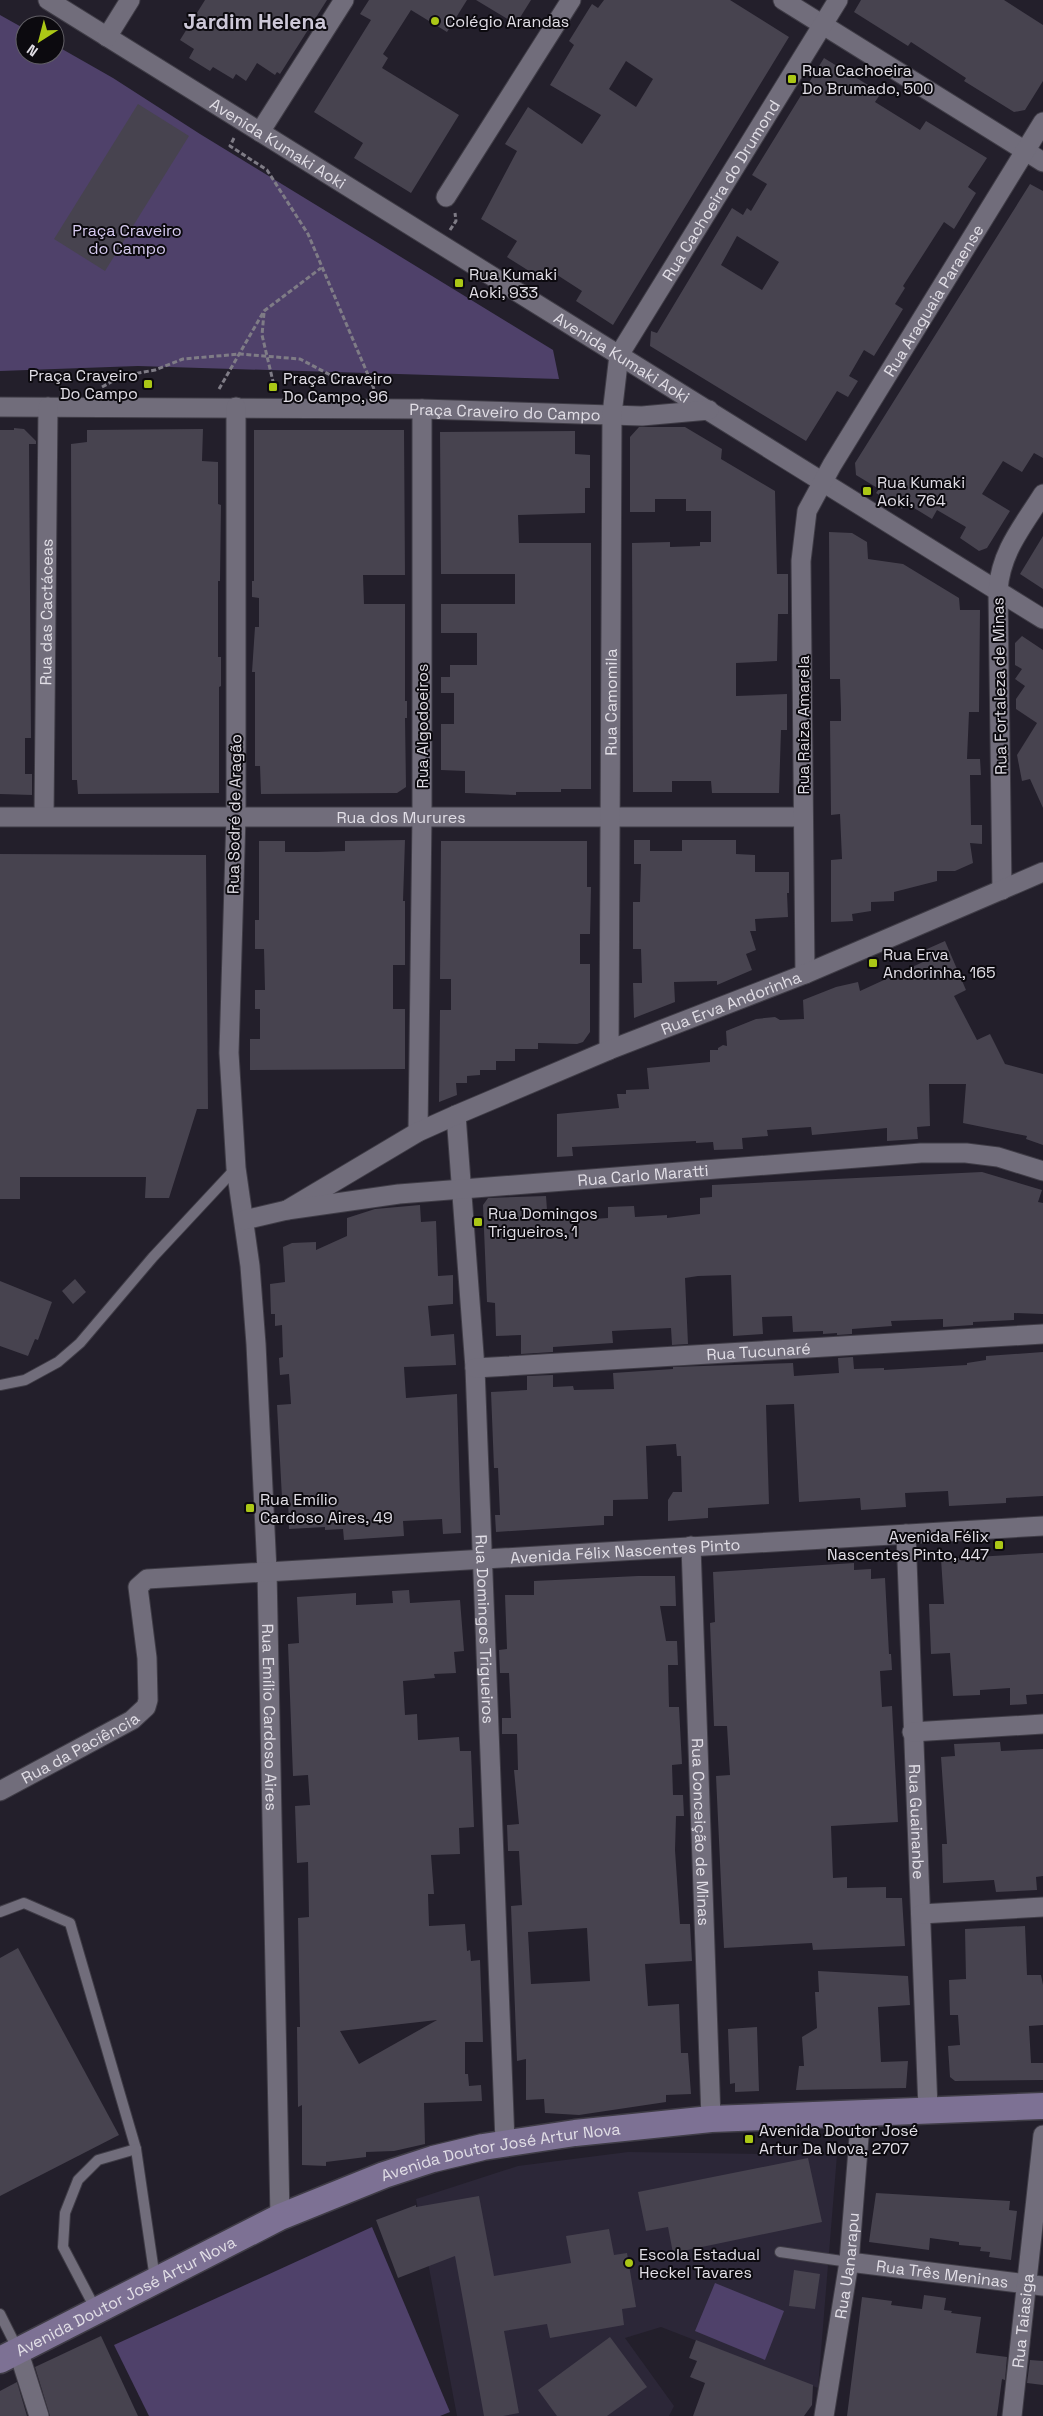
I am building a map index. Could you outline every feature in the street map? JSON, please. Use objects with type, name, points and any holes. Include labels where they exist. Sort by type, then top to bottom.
[{"type":"main road","name":"Avenida Doutor José Artur Nova","points":[[9,2355],[154,2279],[280,2217],[384,2175],[433,2159],[505,2142],[711,2118],[1043,2106]]},
{"type":"street","name":"Avenida Kumaki Aoki","points":[[48,0],[1043,619]]},
{"type":"street","points":[[107,36],[130,0]]},
{"type":"street","points":[[260,132],[344,0]]},
{"type":"street","points":[[446,197],[571,0]]},
{"type":"street","points":[[783,0],[1043,162]]},
{"type":"street","name":"Rua Cachoeira do Drumond","points":[[619,355],[838,0]]},
{"type":"street","name":"Rua Araguaia Paraense","points":[[823,481],[1043,122]]},
{"type":"street","name":"Rua Camomila","points":[[609,1050],[612,815],[612,414],[619,355]]},
{"type":"street","name":"Praça Craveiro do Campo","points":[[0,407],[209,406],[382,408],[642,416],[709,410]]},
{"type":"street","name":"Rua das Cactáceas","points":[[44,816],[48,407]]},
{"type":"street","name":"Rua Sodré de Aragão","points":[[236,407],[236,816],[229,1053],[236,1168],[244,1220]]},
{"type":"street","name":"Rua Algodoeiros","points":[[418,1132],[422,815],[422,409]]},
{"type":"street","name":"Rua Raiza Amarela","points":[[805,974],[803,534],[807,510],[823,481]]},
{"type":"street","name":"Rua Fortaleza de Minas","points":[[1002,890],[998,590],[1004,555],[1043,494]]},
{"type":"street","name":"Rua dos Murures","points":[[0,817],[422,815],[803,817]]},
{"type":"street","name":"Rua Erva Andorinha","points":[[418,1132],[609,1050],[805,974],[1043,872]]},
{"type":"street","name":"Rua Domingos Trigueiros","points":[[456,1115],[460,1190],[475,1368],[505,2142]]},
{"type":"street","points":[[287,1210],[418,1132]]},
{"type":"street","name":"Rua Carlo Maratti","points":[[244,1220],[287,1210],[399,1194],[921,1153],[966,1153],[998,1157],[1043,1171]]},
{"type":"street","name":"Rua Emílio Cardoso Aires","points":[[244,1220],[256,1344],[267,1571],[280,2217]]},
{"type":"street","name":"Rua Tucunaré","points":[[475,1368],[1043,1334]]},
{"type":"street","name":"Avenida Félix Nascentes Pinto","points":[[147,1579],[1043,1526]]},
{"type":"street","name":"Rua Guainanbe","points":[[906,1534],[912,1732],[928,2109]]},
{"type":"street","name":"Rua Conceição de Minas","points":[[691,1546],[711,2118]]},
{"type":"street","name":"Rua da Paciência","points":[[0,1791],[132,1720],[146,1707],[149,1684],[138,1587],[147,1579]]},
{"type":"street","points":[[912,1732],[1043,1724]]},
{"type":"street","points":[[921,1914],[1043,1907]]},
{"type":"street","name":"Rua Uanarapu","points":[[824,2416],[849,2262],[861,2112]]},
{"type":"street","name":"Rua Taiasiga","points":[[1012,2416],[1034,2285],[1043,2135]]},
{"type":"street","name":"Rua Três Meninas","points":[[849,2262],[1034,2285]]},
{"type":"street","points":[[9,2355],[39,2416]]},
{"type":"lane","points":[[0,1385],[25,1380],[58,1362],[80,1343],[154,1257],[236,1168]]},
{"type":"lane","points":[[0,1912],[24,1903],[70,1923],[136,2149],[154,2279]]},
{"type":"lane","points":[[96,2310],[63,2247],[65,2213],[78,2180],[98,2160],[136,2149]]},
{"type":"lane","name":"Rua Três Meninas","points":[[780,2252],[849,2262]]},
{"type":"lane","points":[[0,2314],[9,2355]]},
{"type":"path","points":[[243,122],[230,146],[267,170],[308,234],[382,408]]},
{"type":"path","points":[[441,246],[456,221],[455,212],[446,202],[446,197]]},
{"type":"path","points":[[209,406],[264,311],[321,268]]},
{"type":"path","points":[[264,311],[262,335],[279,408]]},
{"type":"path","points":[[98,388],[122,376],[155,370],[183,359],[240,354],[300,359],[336,378],[356,383],[370,381]]},
{"type":"shaded area","name":"Escola Estadual Heckel Tavares","points":[[628,2152],[837,2155],[818,2388],[661,2327],[625,2338],[674,2406],[669,2416],[457,2416],[416,2199],[518,2166]]},
{"type":"green space","name":"Praça Craveiro do Campo","points":[[0,15],[15,23],[15,65],[65,65],[65,51],[113,78],[200,134],[553,350],[559,379],[138,366],[0,371]]},
{"type":"green space","points":[[372,2227],[450,2412],[440,2416],[149,2416],[114,2345]]},
{"type":"green space","points":[[715,2283],[784,2311],[765,2360],[695,2331]]},
{"type":"building","points":[[205,0],[327,0],[280,74],[277,72],[275,75],[257,63],[246,81],[236,74],[233,79],[213,67],[210,71],[189,58],[194,49],[180,40]]},
{"type":"building","points":[[369,0],[467,0],[447,32],[411,10],[383,54],[388,58],[382,68],[459,115],[411,193],[354,158],[363,143],[314,112],[371,20],[360,14]]},
{"type":"building","points":[[476,0],[531,0],[516,24]]},
{"type":"building","points":[[604,0],[730,0],[789,37],[613,325],[576,301],[582,291],[551,271],[545,281],[507,257],[517,241],[481,219],[517,151],[505,144],[528,107],[582,144],[601,115],[550,85],[574,45],[569,41],[592,4],[598,8]],"holes":[[[626,61],[653,79],[636,107],[609,89]]]},
{"type":"building","points":[[861,0],[1004,0],[1043,25],[1043,81],[1025,110],[1014,112],[964,81],[966,78],[911,42],[908,46],[854,12]]},
{"type":"building","points":[[824,58],[881,93],[875,102],[920,130],[926,121],[987,158],[968,187],[976,193],[954,229],[944,222],[903,286],[905,288],[895,304],[903,309],[874,356],[864,350],[849,376],[858,381],[848,397],[837,391],[806,441],[650,346],[651,331],[657,333],[732,208],[743,215],[747,208],[751,211],[767,184],[752,175]],"holes":[[[737,236],[779,262],[762,290],[721,265]]]},
{"type":"building","points":[[138,104],[189,136],[105,271],[54,239]]},
{"type":"building","points":[[1030,184],[1043,191],[1043,458],[1034,453],[1022,472],[1003,461],[982,494],[1010,511],[987,548],[979,551],[960,538],[966,527],[937,510],[932,519],[906,503],[902,509],[876,493],[879,489],[856,475],[855,463]]},
{"type":"building","points":[[639,427],[685,427],[722,449],[721,459],[775,491],[777,574],[788,574],[788,614],[778,614],[777,661],[736,663],[736,696],[787,694],[787,730],[781,730],[779,793],[712,793],[711,781],[672,781],[672,792],[633,792],[632,543],[670,542],[670,547],[700,546],[700,542],[711,542],[711,511],[686,511],[686,499],[655,499],[655,512],[630,512],[630,437]]},
{"type":"building","points":[[14,428],[24,429],[36,441],[36,444],[29,444],[31,738],[25,738],[25,774],[32,774],[32,795],[0,794],[0,430],[14,430]]},
{"type":"building","points":[[203,429],[202,461],[218,462],[218,504],[221,505],[220,581],[218,581],[218,657],[221,657],[221,686],[219,687],[219,793],[78,794],[77,780],[72,780],[71,444],[87,442],[87,430]]},
{"type":"building","points":[[254,430],[404,430],[405,575],[363,575],[364,604],[405,604],[406,787],[397,793],[261,794],[260,766],[255,766],[255,672],[252,672],[255,627],[259,627],[259,598],[252,597],[252,581],[254,581]]},
{"type":"building","points":[[575,431],[575,454],[590,455],[590,488],[585,488],[585,513],[518,515],[519,543],[591,543],[591,789],[561,789],[561,792],[516,792],[516,795],[465,793],[465,771],[441,770],[441,724],[454,724],[454,693],[441,693],[441,677],[450,677],[450,665],[477,665],[477,633],[441,633],[441,604],[515,604],[515,574],[441,574],[440,432]]},
{"type":"building","points":[[829,532],[852,533],[867,542],[868,559],[903,564],[959,598],[960,610],[980,610],[979,712],[969,712],[967,759],[980,759],[981,775],[970,775],[971,825],[982,825],[982,844],[970,843],[973,863],[955,871],[937,871],[937,881],[894,892],[894,901],[871,902],[871,911],[852,914],[853,921],[831,922],[831,860],[842,859],[840,814],[831,815],[830,721],[841,721],[841,710],[840,679],[830,679]]},
{"type":"building","points":[[1043,536],[1043,589],[1020,574]]},
{"type":"building","points":[[1022,636],[1043,650],[1043,808],[1030,779],[1022,781],[1017,755],[1037,723],[1016,709],[1016,699],[1025,686],[1015,679],[1022,669],[1015,665],[1015,643]]},
{"type":"building","points":[[405,840],[403,901],[405,901],[405,965],[393,965],[393,1009],[405,1009],[405,1069],[250,1070],[250,1039],[260,1039],[260,1009],[255,1009],[255,990],[265,990],[264,949],[255,949],[255,920],[259,920],[259,841],[285,841],[285,852],[317,852],[345,851],[345,841]]},
{"type":"building","points":[[634,840],[650,840],[650,851],[682,851],[682,840],[736,840],[736,854],[755,855],[755,872],[789,872],[789,893],[787,893],[788,917],[755,919],[756,931],[750,931],[756,950],[746,954],[752,970],[717,985],[717,981],[674,982],[675,1002],[634,1018],[633,983],[642,983],[641,949],[633,949],[633,902],[640,902],[641,864],[634,864]]},
{"type":"building","points":[[441,841],[587,841],[587,887],[591,887],[590,934],[580,934],[580,964],[590,964],[590,1032],[583,1042],[577,1044],[538,1043],[538,1049],[515,1049],[515,1061],[496,1061],[496,1070],[480,1070],[480,1075],[467,1076],[467,1083],[456,1083],[457,1095],[439,1102],[440,1010],[451,1010],[451,979],[440,979]]},
{"type":"building","points":[[0,854],[206,855],[208,1109],[197,1109],[169,1198],[145,1198],[146,1177],[20,1177],[20,1199],[0,1199]]},
{"type":"building","points":[[945,941],[966,990],[954,996],[977,1040],[990,1034],[1005,1064],[1043,1074],[1043,1145],[1026,1139],[1027,1136],[963,1123],[966,1084],[929,1084],[930,1126],[917,1127],[918,1139],[887,1141],[887,1128],[812,1135],[811,1127],[767,1130],[768,1136],[742,1138],[743,1149],[714,1150],[713,1142],[696,1143],[696,1141],[572,1147],[573,1156],[557,1157],[557,1114],[619,1108],[617,1094],[626,1094],[626,1090],[649,1089],[647,1068],[710,1062],[710,1050],[718,1050],[723,1045],[727,1046],[726,1031],[756,1019],[775,1017],[780,1020],[804,1019],[803,1000],[836,987],[858,982],[860,991],[923,962],[918,953]]},
{"type":"building","points":[[982,1172],[1042,1190],[1038,1202],[1043,1203],[1043,1314],[1014,1313],[1014,1320],[973,1322],[973,1325],[943,1327],[943,1319],[891,1321],[892,1326],[852,1329],[852,1334],[837,1335],[837,1333],[823,1334],[823,1331],[793,1332],[792,1316],[762,1317],[763,1334],[733,1336],[731,1275],[698,1276],[685,1278],[688,1344],[672,1345],[671,1328],[612,1331],[613,1343],[553,1347],[553,1352],[521,1354],[521,1335],[496,1336],[495,1303],[487,1302],[483,1205],[488,1198],[546,1196],[547,1210],[577,1210],[578,1220],[608,1218],[608,1207],[634,1206],[635,1217],[667,1215],[667,1218],[700,1214],[700,1198],[712,1197],[712,1185]]},
{"type":"building","points":[[420,1205],[421,1222],[436,1221],[438,1276],[453,1275],[453,1304],[428,1306],[431,1336],[454,1334],[456,1365],[404,1367],[406,1398],[457,1394],[461,1533],[443,1534],[442,1519],[403,1521],[404,1536],[344,1540],[343,1529],[325,1530],[325,1527],[289,1529],[288,1498],[282,1498],[277,1405],[291,1404],[289,1374],[280,1375],[279,1358],[283,1357],[282,1325],[275,1326],[275,1314],[271,1314],[270,1284],[285,1282],[283,1247],[292,1243],[316,1242],[316,1250],[347,1236],[347,1218],[375,1209]]},
{"type":"building","points":[[75,1279],[86,1292],[73,1304],[62,1291]]},
{"type":"building","points":[[0,1281],[52,1302],[38,1340],[35,1339],[28,1356],[0,1346]]},
{"type":"building","points":[[1043,1352],[1043,1496],[1006,1498],[1006,1503],[949,1506],[948,1491],[905,1493],[906,1507],[861,1510],[860,1498],[799,1502],[794,1404],[766,1405],[769,1504],[708,1508],[708,1518],[668,1521],[668,1500],[673,1492],[682,1492],[681,1456],[677,1456],[676,1444],[646,1446],[648,1499],[613,1500],[613,1516],[604,1516],[604,1525],[496,1532],[495,1515],[500,1515],[498,1468],[494,1468],[491,1392],[527,1390],[527,1376],[553,1375],[553,1387],[573,1386],[574,1390],[614,1389],[613,1373],[673,1369],[673,1367],[793,1363],[794,1376],[839,1373],[838,1358],[853,1357],[854,1369],[884,1368],[884,1370],[967,1365],[967,1363],[986,1360],[986,1356]]},
{"type":"building","points":[[1043,1553],[1043,1694],[1026,1695],[1027,1704],[1010,1705],[1010,1688],[980,1690],[980,1695],[953,1696],[950,1653],[931,1654],[929,1604],[944,1604],[941,1559]]},
{"type":"building","points":[[854,1563],[854,1570],[871,1569],[871,1579],[885,1578],[889,1654],[891,1654],[892,1670],[880,1671],[882,1707],[892,1706],[898,1822],[831,1826],[833,1878],[847,1877],[847,1888],[886,1887],[886,1898],[902,1898],[905,1946],[813,1950],[812,1943],[724,1948],[716,1776],[730,1775],[727,1726],[714,1726],[710,1623],[715,1622],[713,1572]]},
{"type":"building","points":[[675,1576],[676,1606],[660,1606],[666,1641],[677,1641],[678,1665],[668,1665],[669,1707],[679,1707],[682,1764],[672,1765],[673,1795],[683,1795],[684,1816],[676,1816],[675,1850],[680,1924],[690,1924],[692,1961],[645,1964],[648,2006],[679,2004],[681,2053],[688,2053],[691,2094],[666,2095],[666,2102],[579,2115],[545,2113],[544,2099],[526,2100],[526,2059],[517,2061],[511,1906],[522,1905],[519,1851],[508,1851],[507,1825],[519,1824],[514,1770],[518,1770],[517,1734],[502,1734],[502,1718],[511,1718],[509,1673],[500,1673],[499,1650],[507,1649],[505,1595],[534,1595],[534,1581]],"holes":[[[587,1928],[590,1981],[531,1984],[528,1932]]]},
{"type":"building","points":[[409,1590],[410,1603],[460,1600],[464,1651],[454,1652],[456,1673],[434,1674],[435,1678],[403,1681],[405,1715],[417,1714],[418,1740],[459,1737],[460,1751],[471,1751],[474,1827],[459,1828],[460,1854],[431,1855],[434,1894],[428,1894],[429,1926],[465,1924],[467,1951],[470,1950],[471,1961],[480,1960],[483,2042],[465,2042],[465,2074],[468,2074],[469,2086],[481,2085],[482,2101],[424,2103],[425,2144],[394,2151],[366,2152],[366,2157],[326,2162],[326,2166],[302,2165],[302,2105],[298,2107],[297,2027],[300,2027],[298,1918],[309,1917],[308,1862],[297,1863],[295,1806],[310,1805],[308,1775],[293,1776],[288,1644],[299,1643],[297,1597],[356,1593],[356,1605],[393,1603],[392,1591]],"holes":[[[437,2020],[359,2064],[340,2031]]]},
{"type":"building","points":[[1000,1742],[1001,1751],[1043,1749],[1043,1876],[1036,1877],[1037,1890],[996,1892],[994,1880],[943,1883],[942,1844],[947,1844],[941,1757],[955,1756],[954,1744]]},
{"type":"building","points":[[1025,1926],[1027,1975],[1041,1975],[1043,1985],[1043,2025],[1029,2026],[1031,2063],[1043,2063],[1043,2080],[955,2081],[950,2077],[948,2046],[960,2045],[958,2015],[950,2015],[949,1980],[966,1979],[965,1929]]},
{"type":"building","points":[[18,1948],[119,2135],[0,2196],[0,1958]]},
{"type":"building","points":[[818,1971],[908,1976],[910,2005],[878,2007],[881,2062],[908,2061],[906,2088],[796,2090],[799,2066],[804,2066],[802,2037],[817,2028],[815,1992],[819,1992]]},
{"type":"building","points":[[757,2027],[759,2091],[735,2092],[735,2083],[730,2084],[728,2029]]},
{"type":"building","points":[[808,2158],[822,2222],[673,2253],[668,2227],[646,2231],[638,2192]]},
{"type":"building","points":[[876,2193],[1010,2201],[1009,2210],[1017,2211],[1011,2260],[989,2257],[990,2252],[980,2251],[981,2247],[959,2245],[959,2242],[930,2238],[929,2250],[869,2242]]},
{"type":"building","points":[[479,2196],[494,2276],[571,2263],[566,2236],[609,2229],[614,2255],[627,2253],[636,2307],[622,2309],[624,2325],[550,2338],[547,2324],[504,2331],[519,2413],[503,2416],[484,2416],[455,2256],[398,2278],[376,2220],[416,2205],[416,2207]]},
{"type":"building","points":[[794,2270],[820,2274],[815,2309],[789,2306]]},
{"type":"building","points":[[924,2295],[946,2298],[944,2310],[952,2311],[951,2313],[981,2317],[976,2353],[1007,2357],[1005,2380],[1002,2379],[997,2416],[847,2416],[862,2297],[892,2301],[891,2305],[922,2309]]},
{"type":"building","points":[[101,2336],[138,2416],[50,2416],[35,2367]]},
{"type":"building","points":[[610,2337],[647,2387],[607,2416],[557,2416],[538,2390]]},
{"type":"building","points":[[696,2340],[813,2385],[812,2405],[804,2416],[693,2416],[705,2383],[690,2377],[697,2361],[689,2358]]},
{"type":"building","points":[[1030,2360],[1043,2361],[1043,2385],[1027,2383]]},
{"type":"building","points":[[17,2382],[27,2416],[0,2416],[0,2391]]},
{"type":"place","name":"Colégio Arandas","points":[[435,21]]},
{"type":"place","name":"Rua Cachoeira Do Brumado, 500","points":[[792,79]]},
{"type":"place","name":"Rua Kumaki Aoki, 933","points":[[459,283]]},
{"type":"place","name":"Praça Craveiro Do Campo","points":[[148,384]]},
{"type":"place","name":"Praça Craveiro Do Campo, 96","points":[[273,387]]},
{"type":"place","name":"Rua Kumaki Aoki, 764","points":[[867,491]]},
{"type":"place","name":"Rua Erva Andorinha, 165","points":[[873,963]]},
{"type":"place","name":"Rua Domingos Trigueiros, 1","points":[[478,1222]]},
{"type":"place","name":"Rua Emílio Cardoso Aires, 49","points":[[250,1508]]},
{"type":"place","name":"Avenida Félix Nascentes Pinto, 447","points":[[999,1545]]},
{"type":"place","name":"Avenida Doutor José Artur Da Nova, 2707","points":[[749,2139]]},
{"type":"place","name":"Escola Estadual Heckel Tavares","points":[[629,2263]]},
{"type":"district","name":"Jardim Helena","points":[[255,22]]}]
